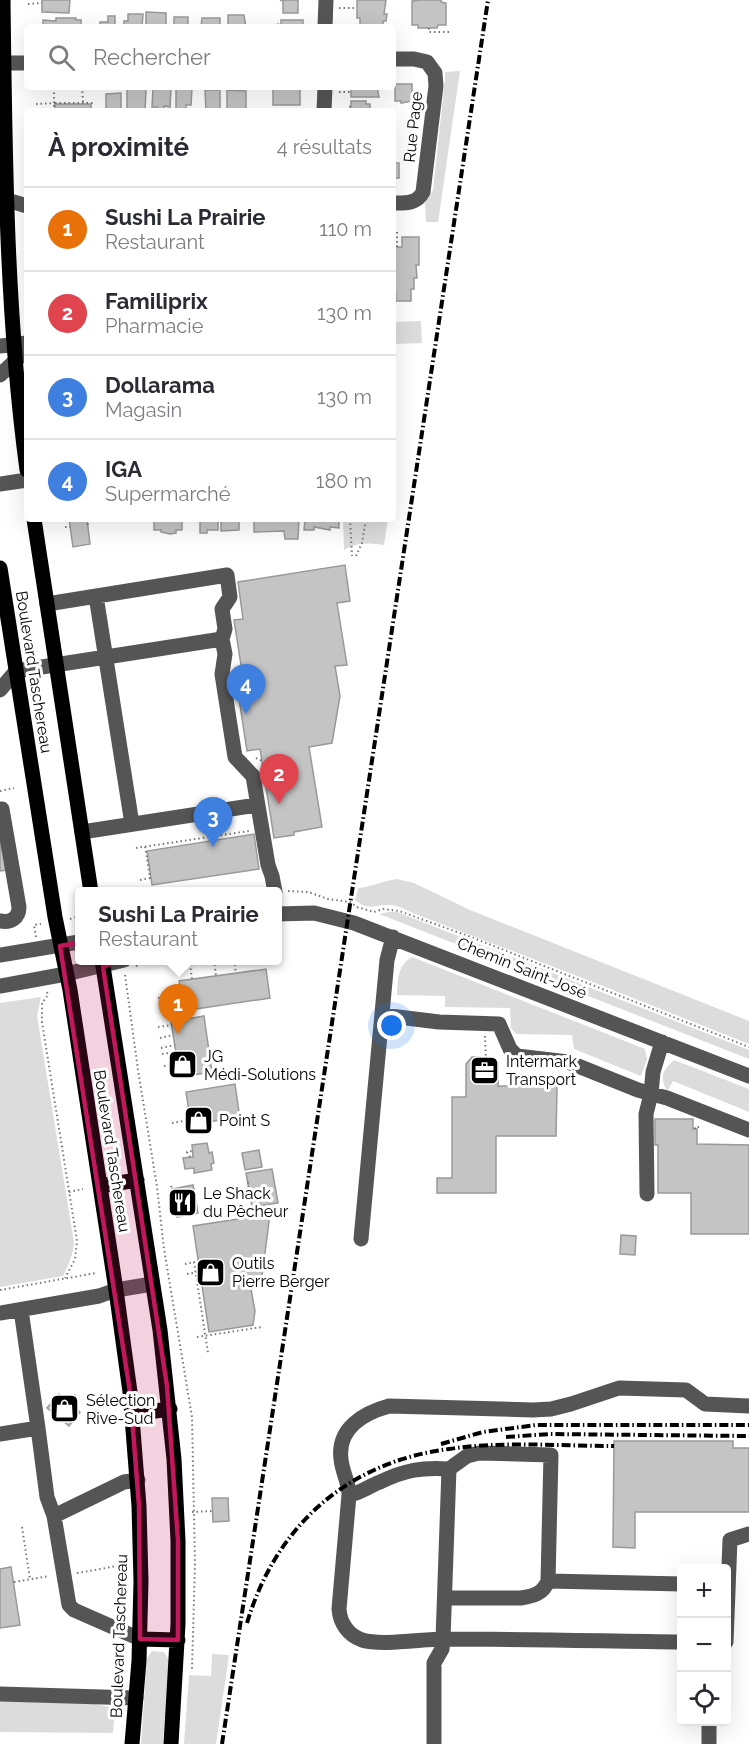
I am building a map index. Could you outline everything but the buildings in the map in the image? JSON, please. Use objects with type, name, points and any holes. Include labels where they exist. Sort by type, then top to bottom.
[{"type":"main road","points":[[3,0],[3,199],[24,434]]},
{"type":"main road","name":"Boulevard Taschereau","points":[[34,522],[90,887]]},
{"type":"main road","name":"Boulevard Taschereau","points":[[0,568],[100,1186],[133,1414],[140,1534],[140,1639],[132,1744]]},
{"type":"main road","name":"Boulevard Taschereau","points":[[103,965],[170,1409],[178,1541],[178,1640],[171,1744]]},
{"type":"main road","points":[[100,1186],[136,1180]]},
{"type":"main road","points":[[133,1414],[170,1409]]},
{"type":"main road","points":[[140,1639],[178,1640]]},
{"type":"street","points":[[325,24],[326,0]]},
{"type":"street","name":"Rue Page","points":[[396,59],[414,58],[427,62],[436,78],[425,186],[421,197],[410,202],[396,203]]},
{"type":"street","points":[[2,63],[24,63]]},
{"type":"street","points":[[324,108],[325,90]]},
{"type":"street","points":[[3,199],[24,205]]},
{"type":"street","points":[[0,358],[17,349]]},
{"type":"street","points":[[0,375],[17,349]]},
{"type":"street","points":[[0,484],[24,480]]},
{"type":"street","points":[[47,604],[227,575],[230,597],[222,609],[225,629],[222,639],[225,654],[222,674],[235,757],[253,776],[267,865],[275,887]]},
{"type":"street","points":[[96,596],[132,824]]},
{"type":"street","points":[[0,690],[16,671],[222,639]]},
{"type":"street","points":[[82,832],[257,805]]},
{"type":"street","points":[[0,919],[10,921],[19,911],[2,810]]},
{"type":"street","name":"Chemin Saint-José","points":[[282,913],[322,914],[393,937],[749,1076]]},
{"type":"street","points":[[361,1239],[388,953],[393,937]]},
{"type":"street","points":[[0,955],[75,943]]},
{"type":"street","points":[[0,986],[66,975],[100,965]]},
{"type":"street","points":[[382,1015],[439,1022],[499,1024],[510,1050],[517,1056],[568,1062],[749,1130]]},
{"type":"street","points":[[647,1194],[646,1114],[653,1072],[662,1042]]},
{"type":"street","points":[[0,1313],[99,1296],[116,1290],[152,1284]]},
{"type":"street","points":[[21,1310],[46,1497],[54,1516],[68,1601],[71,1608],[140,1639]]},
{"type":"street","points":[[677,1642],[363,1640],[352,1635],[343,1625],[339,1609],[349,1495],[349,1484],[340,1450],[350,1426],[361,1416],[389,1407],[551,1409],[619,1388],[686,1390],[705,1404],[749,1406]]},
{"type":"street","points":[[0,1434],[38,1428]]},
{"type":"street","points":[[349,1495],[408,1470],[449,1469],[467,1456],[479,1453],[551,1455],[548,1581],[540,1592],[521,1598],[445,1598]]},
{"type":"street","points":[[434,1744],[434,1663],[442,1649],[443,1639],[449,1469]]},
{"type":"street","points":[[54,1516],[124,1482],[138,1480]]},
{"type":"street","points":[[730,1540],[749,1534]]},
{"type":"street","points":[[730,1540],[749,1545]]},
{"type":"street","points":[[729,1564],[730,1540]]},
{"type":"street","points":[[548,1581],[677,1584]]},
{"type":"street","points":[[0,1694],[136,1698]]},
{"type":"street","points":[[709,1726],[709,1744]]},
{"type":"path","points":[[28,4],[42,3]]},
{"type":"path","points":[[429,28],[429,32],[451,32]]},
{"type":"path","points":[[54,90],[54,108]]},
{"type":"path","points":[[82,90],[83,104]]},
{"type":"path","points":[[36,104],[95,104]]},
{"type":"path","points":[[397,232],[397,247]]},
{"type":"path","points":[[87,522],[88,526]]},
{"type":"path","points":[[350,522],[354,556],[362,543],[366,522]]},
{"type":"path","points":[[65,528],[70,527]]},
{"type":"path","points":[[253,757],[262,761],[264,774]]},
{"type":"path","points":[[0,791],[14,788]]},
{"type":"path","points":[[136,848],[255,830]]},
{"type":"path","points":[[152,845],[152,850]]},
{"type":"path","points":[[140,880],[150,878],[145,846]]},
{"type":"path","name":"Chemin Saint-José","points":[[282,890],[308,892],[350,902],[357,907],[374,912],[383,909],[399,911],[749,1047]]},
{"type":"path","points":[[34,925],[36,934]]},
{"type":"path","points":[[190,965],[192,979]]},
{"type":"path","points":[[215,965],[216,976]]},
{"type":"path","points":[[235,965],[236,973]]},
{"type":"path","points":[[48,995],[42,1003],[42,1022],[77,1252],[65,1278]]},
{"type":"path","points":[[158,998],[181,996]]},
{"type":"path","points":[[158,1027],[171,1025]]},
{"type":"path","points":[[159,1038],[173,1035]]},
{"type":"path","points":[[161,1048],[175,1046]]},
{"type":"path","points":[[162,1054],[176,1052]]},
{"type":"path","points":[[486,1052],[486,1064]]},
{"type":"path","points":[[164,1066],[178,1065]]},
{"type":"path","points":[[172,1123],[190,1120]]},
{"type":"path","points":[[695,1129],[695,1127],[704,1127]]},
{"type":"path","points":[[190,1157],[187,1152],[192,1151]]},
{"type":"path","points":[[248,1182],[249,1189]]},
{"type":"path","points":[[169,1201],[174,1200],[171,1185]]},
{"type":"path","points":[[69,1192],[83,1190]]},
{"type":"path","points":[[185,1264],[194,1262],[208,1353]]},
{"type":"path","points":[[187,1274],[200,1272]]},
{"type":"path","points":[[0,1290],[96,1273]]},
{"type":"path","points":[[197,1337],[262,1327]]},
{"type":"path","points":[[69,1403],[76,1394]]},
{"type":"path","points":[[192,1512],[213,1511]]},
{"type":"path","points":[[22,1527],[30,1579]]},
{"type":"path","points":[[68,1574],[123,1565]]},
{"type":"path","points":[[14,1582],[54,1576]]},
{"type":"highlighted area","points":[[259,917],[187,936],[103,967],[167,1386],[178,1541],[178,1640],[140,1639],[139,1506],[130,1392],[60,946],[204,919]]},
{"type":"shaded area","points":[[460,71],[438,222],[426,222],[425,203],[433,190],[445,72]]},
{"type":"shaded area","points":[[421,321],[422,343],[396,344],[396,322]]},
{"type":"shaded area","points":[[343,522],[388,522],[384,545],[363,544],[344,550]]},
{"type":"shaded area","points":[[397,879],[414,883],[470,910],[749,1021],[749,1044],[402,908],[389,905],[368,907],[355,900],[358,888]]},
{"type":"shaded area","points":[[397,912],[749,1050],[749,1059],[379,914]]},
{"type":"shaded area","points":[[412,957],[645,1049],[647,1060],[641,1076],[574,1049],[572,1035],[516,1034],[511,1028],[510,1008],[445,1007],[445,996],[397,995],[401,969],[403,964]]},
{"type":"shaded area","points":[[41,997],[37,1016],[74,1242],[63,1276],[0,1287],[0,1003]]},
{"type":"shaded area","points":[[674,1060],[749,1089],[749,1112],[673,1081],[668,1090],[666,1089],[663,1076]]},
{"type":"shaded area","points":[[152,1651],[164,1652],[169,1660],[163,1744],[141,1744],[147,1658]]},
{"type":"shaded area","points":[[212,1654],[229,1655],[216,1744],[184,1744],[189,1675],[211,1676]]},
{"type":"shaded area","points":[[0,1701],[95,1704],[115,1708],[113,1733],[0,1732]]},
{"type":"railway","points":[[222,1744],[488,0]]},
{"type":"railway","points":[[441,1444],[483,1432],[536,1425],[749,1425]]},
{"type":"railway","points":[[506,1437],[550,1434],[749,1436]]},
{"type":"railway","points":[[247,1623],[260,1588],[276,1557],[297,1529],[321,1504],[348,1484],[378,1468],[412,1456],[469,1447],[614,1446]]},
{"type":"place","name":"IGA","points":[[246,714]]},
{"type":"place","name":"Familiprix","points":[[279,804]]},
{"type":"place","name":"Dollarama","points":[[213,847]]},
{"type":"place","name":"Sushi La Prairie","points":[[178,1034]]},
{"type":"place","name":"JG Médi-Solutions","points":[[183,1065]]},
{"type":"place","name":"Intermark Transport","points":[[485,1070]]},
{"type":"place","name":"Point S","points":[[198,1120]]},
{"type":"place","name":"Le Shack du Pêcheur","points":[[182,1202]]},
{"type":"place","name":"Outils Pierre Berger","points":[[211,1272]]},
{"type":"place","name":"Sélection Rive-Sud","points":[[65,1409]]}]
